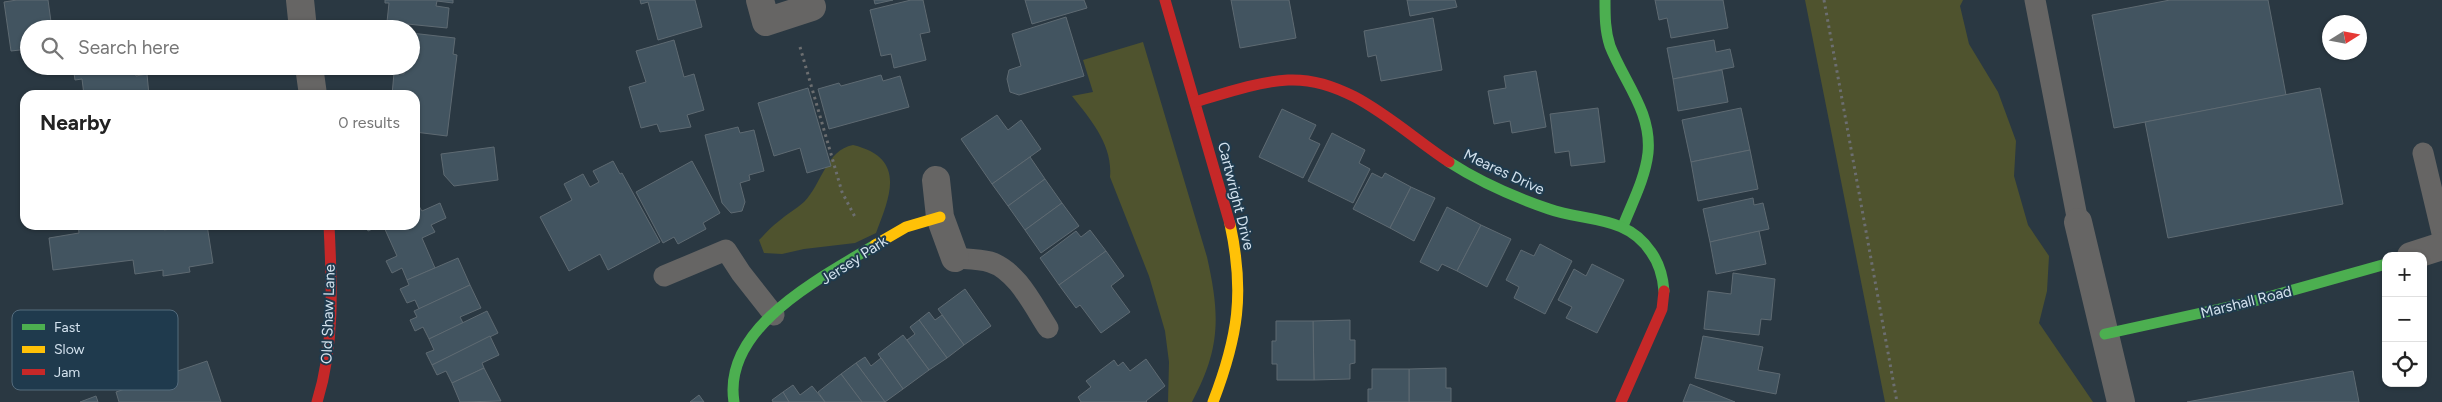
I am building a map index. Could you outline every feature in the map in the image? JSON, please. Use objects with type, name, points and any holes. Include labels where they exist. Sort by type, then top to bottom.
[{"type":"street","points":[[300,0],[302,20]]},
{"type":"street","points":[[760,0],[766,22],[802,10]]},
{"type":"street","name":"Cartwright Drive","points":[[1166,0],[1224,198],[1237,263],[1239,296],[1234,332],[1225,370],[1213,402]]},
{"type":"street","points":[[1605,0],[1606,32],[1635,93],[1645,121],[1648,142],[1647,157],[1623,226]]},
{"type":"street","points":[[309,75],[311,90]]},
{"type":"street","name":"Meares Drive","points":[[1195,102],[1281,80],[1322,83],[1340,89],[1354,97],[1456,168],[1496,188],[1565,214],[1623,226],[1630,230],[1649,250],[1662,277],[1665,296],[1659,316],[1621,402]]},
{"type":"street","points":[[936,180],[940,217],[955,258]]},
{"type":"street","name":"Jersey Park","points":[[734,402],[733,376],[739,355],[750,338],[774,315],[870,249],[906,227],[940,217]]},
{"type":"street","points":[[2078,222],[2121,402]]},
{"type":"street","name":"Old Shaw Lane","points":[[317,402],[323,386],[329,354],[331,302],[329,230]]},
{"type":"street","points":[[2423,252],[2442,246]]},
{"type":"street","name":"Marshall Road","points":[[2105,334],[2173,320],[2329,282],[2382,265]]},
{"type":"lane","points":[[2035,0],[2078,222]]},
{"type":"lane","points":[[2423,153],[2442,233]]},
{"type":"lane","points":[[664,276],[726,250],[741,273],[774,315]]},
{"type":"lane","points":[[955,258],[989,262],[998,266],[1017,283],[1048,328]]},
{"type":"path","points":[[1824,0],[1897,402]]},
{"type":"path","points":[[802,10],[842,192],[870,249]]},
{"type":"green space","points":[[1805,0],[1963,0],[1960,6],[1969,44],[1998,92],[2016,141],[2014,176],[2028,225],[2049,256],[2047,291],[2039,323],[2093,402],[1885,402]]},
{"type":"green space","points":[[1143,42],[1207,257],[1214,297],[1216,314],[1213,348],[1202,383],[1192,402],[1168,402],[1169,362],[1165,331],[1149,276],[1110,177],[1108,154],[1104,144],[1093,124],[1072,96],[1093,92],[1083,60]]},
{"type":"green space","points":[[853,145],[870,151],[881,159],[888,168],[890,179],[889,191],[876,233],[855,243],[804,249],[782,254],[764,253],[759,240],[776,223],[804,202],[836,153]]},
{"type":"building","points":[[48,0],[51,20],[20,20],[20,50],[11,51],[4,2]]},
{"type":"building","points":[[385,0],[453,0],[453,3],[437,1],[436,6],[449,8],[447,28],[420,25],[420,20],[387,20],[389,3],[385,3]]},
{"type":"building","points":[[640,0],[695,0],[702,27],[658,40],[648,2],[641,4]]},
{"type":"building","points":[[874,0],[893,0],[875,4]]},
{"type":"building","points":[[911,0],[923,0],[930,32],[920,34],[926,60],[894,68],[891,54],[881,56],[870,10]]},
{"type":"building","points":[[1025,0],[1084,0],[1087,8],[1032,24]]},
{"type":"building","points":[[1231,0],[1289,0],[1296,38],[1240,48]]},
{"type":"building","points":[[1407,0],[1455,0],[1457,7],[1410,16]]},
{"type":"building","points":[[1655,0],[1723,0],[1728,28],[1671,38],[1667,18],[1659,20]]},
{"type":"building","points":[[2170,0],[2268,0],[2286,95],[2114,128],[2092,15]]},
{"type":"building","points":[[1066,17],[1084,76],[1019,95],[1010,92],[1007,79],[1009,70],[1021,66],[1012,34]]},
{"type":"building","points":[[1433,18],[1442,70],[1381,81],[1376,55],[1368,57],[1364,31]]},
{"type":"building","points":[[420,34],[455,38],[453,54],[457,55],[447,136],[420,133],[420,90],[392,90],[394,75],[420,75]]},
{"type":"building","points":[[674,40],[684,77],[694,74],[704,110],[687,115],[691,127],[660,132],[657,124],[641,128],[629,87],[646,82],[636,51]]},
{"type":"building","points":[[1714,40],[1716,52],[1730,49],[1734,67],[1673,79],[1667,48]]},
{"type":"building","points":[[1722,70],[1728,102],[1678,111],[1673,79]]},
{"type":"building","points":[[1536,71],[1546,127],[1512,133],[1510,121],[1494,124],[1488,91],[1506,88],[1504,76]]},
{"type":"building","points":[[74,75],[147,75],[149,90],[83,90],[82,79],[75,80]]},
{"type":"building","points":[[881,75],[883,81],[900,76],[909,107],[829,129],[818,89],[839,83],[841,86]]},
{"type":"building","points":[[808,88],[831,166],[807,173],[800,148],[774,156],[758,103]]},
{"type":"building","points":[[2320,88],[2343,204],[2168,238],[2145,122]]},
{"type":"building","points":[[1598,108],[1605,162],[1571,166],[1569,151],[1555,153],[1550,114]]},
{"type":"building","points":[[1741,108],[1750,150],[1691,162],[1682,120]]},
{"type":"building","points":[[1282,109],[1316,125],[1309,139],[1320,144],[1303,178],[1259,157]]},
{"type":"building","points":[[997,115],[1008,130],[1021,120],[1041,149],[992,184],[961,139]]},
{"type":"building","points":[[738,127],[740,133],[754,130],[764,171],[749,175],[750,180],[740,183],[745,202],[742,211],[731,213],[722,203],[705,135]]},
{"type":"building","points":[[1332,133],[1365,150],[1359,163],[1370,169],[1353,203],[1308,181]]},
{"type":"building","points":[[494,147],[498,180],[454,186],[444,175],[441,154]]},
{"type":"building","points":[[1750,150],[1758,189],[1698,201],[1691,162]]},
{"type":"building","points":[[1030,157],[1045,179],[1008,206],[992,184]]},
{"type":"building","points":[[613,161],[620,174],[622,173],[660,242],[608,270],[600,254],[569,271],[540,217],[572,200],[564,184],[583,174],[590,187],[599,182],[593,171]]},
{"type":"building","points":[[692,161],[720,213],[703,223],[706,229],[678,244],[674,237],[663,243],[636,192]]},
{"type":"building","points":[[1372,173],[1382,178],[1385,173],[1411,187],[1390,228],[1353,209]]},
{"type":"building","points":[[1045,179],[1062,203],[1025,230],[1008,206]]},
{"type":"building","points":[[1411,187],[1435,198],[1414,241],[1390,228]]},
{"type":"building","points":[[1753,198],[1754,205],[1763,203],[1769,229],[1710,242],[1703,209]]},
{"type":"building","points":[[440,203],[446,218],[431,225],[435,232],[422,238],[435,268],[407,280],[402,268],[392,273],[386,261],[397,256],[385,230],[420,230],[420,208],[422,211]]},
{"type":"building","points":[[1062,203],[1079,226],[1041,253],[1025,230]]},
{"type":"building","points":[[1447,207],[1481,225],[1457,271],[1442,264],[1438,271],[1420,262]]},
{"type":"building","points":[[1481,225],[1511,239],[1487,287],[1457,271]]},
{"type":"building","points":[[79,230],[208,230],[213,263],[189,267],[190,272],[163,276],[163,270],[135,274],[133,260],[53,270],[49,238],[79,233]]},
{"type":"building","points":[[1090,230],[1106,251],[1059,285],[1040,258],[1076,231],[1081,237]]},
{"type":"building","points":[[1759,231],[1766,264],[1716,274],[1710,242]]},
{"type":"building","points":[[1540,244],[1572,261],[1545,314],[1514,298],[1519,287],[1506,280],[1521,250],[1534,256]]},
{"type":"building","points":[[1106,251],[1124,276],[1111,286],[1130,312],[1101,333],[1080,305],[1076,308],[1059,285]]},
{"type":"building","points":[[458,258],[470,285],[419,309],[415,300],[407,303],[400,289],[409,285],[407,280]]},
{"type":"building","points":[[1592,264],[1624,280],[1597,333],[1566,318],[1572,307],[1558,300],[1574,269],[1586,276]]},
{"type":"building","points":[[1733,273],[1775,279],[1771,320],[1761,319],[1759,335],[1704,329],[1708,291],[1731,294]]},
{"type":"building","points":[[470,285],[481,308],[460,317],[463,323],[429,339],[423,327],[415,331],[410,320],[417,317],[414,311]]},
{"type":"building","points":[[965,289],[991,326],[964,345],[938,309]]},
{"type":"building","points":[[487,311],[498,333],[432,365],[426,353],[434,350],[429,339]]},
{"type":"building","points":[[929,312],[935,320],[942,315],[964,345],[947,358],[919,320]]},
{"type":"building","points":[[919,320],[947,358],[929,370],[907,340],[915,334],[910,327]]},
{"type":"building","points":[[1350,320],[1350,340],[1355,340],[1355,363],[1350,364],[1350,379],[1314,380],[1313,321]]},
{"type":"building","points":[[1276,321],[1313,321],[1314,380],[1277,380],[1277,364],[1272,364],[1272,341],[1276,341]]},
{"type":"building","points":[[903,335],[929,370],[903,389],[878,354]]},
{"type":"building","points":[[490,336],[499,355],[482,363],[484,368],[452,383],[446,371],[437,375],[432,365]]},
{"type":"building","points":[[1703,336],[1763,347],[1758,370],[1780,374],[1776,394],[1695,378]]},
{"type":"building","points":[[865,357],[871,366],[881,358],[903,389],[885,402],[856,363]]},
{"type":"building","points":[[1146,359],[1165,386],[1147,402],[1081,402],[1078,397],[1091,387],[1086,381],[1114,360],[1118,366],[1123,362],[1130,371]]},
{"type":"building","points":[[207,361],[221,402],[119,402],[116,392],[122,390],[178,390],[178,371]]},
{"type":"building","points":[[856,363],[885,402],[862,402],[841,374]]},
{"type":"building","points":[[484,368],[501,401],[460,402],[452,383]]},
{"type":"building","points":[[1446,368],[1446,388],[1451,388],[1451,402],[1409,402],[1409,369]]},
{"type":"building","points":[[1372,369],[1409,369],[1409,402],[1368,402],[1368,389],[1372,389]]},
{"type":"building","points":[[2353,371],[2359,402],[2187,402]]},
{"type":"building","points":[[841,374],[862,402],[825,402],[818,392]]},
{"type":"building","points":[[1690,384],[1735,402],[1683,402]]},
{"type":"building","points":[[793,385],[800,395],[812,386],[825,402],[789,402],[783,392]]},
{"type":"building","points":[[783,392],[789,402],[773,402],[772,400]]},
{"type":"building","points":[[699,395],[704,402],[690,402]]},
{"type":"building","points":[[96,396],[98,402],[80,402]]},
{"type":"traffic: fast","points":[[1605,0],[1608,40],[1636,98],[1646,124],[1648,138],[1648,153],[1644,172],[1623,226]]},
{"type":"traffic: fast","points":[[1449,162],[1485,182],[1523,199],[1563,213],[1618,226],[1630,232],[1641,240],[1654,256],[1663,281],[1664,291]]},
{"type":"traffic: fast","points":[[734,402],[734,375],[743,350],[759,328],[803,289],[875,245]]},
{"type":"traffic: fast","points":[[2105,334],[2247,303],[2382,265]]},
{"type":"traffic: slow","points":[[875,245],[906,227],[940,217]]},
{"type":"traffic: slow","points":[[1213,402],[1222,379],[1233,335],[1238,294],[1235,249],[1230,224]]},
{"type":"traffic: jam","points":[[1165,0],[1230,224]]},
{"type":"traffic: jam","points":[[1195,102],[1264,83],[1288,80],[1311,81],[1353,96],[1393,121],[1449,162]]},
{"type":"traffic: jam","points":[[317,402],[327,358],[331,314],[329,230]]},
{"type":"traffic: jam","points":[[1621,402],[1662,309],[1664,291]]}]
